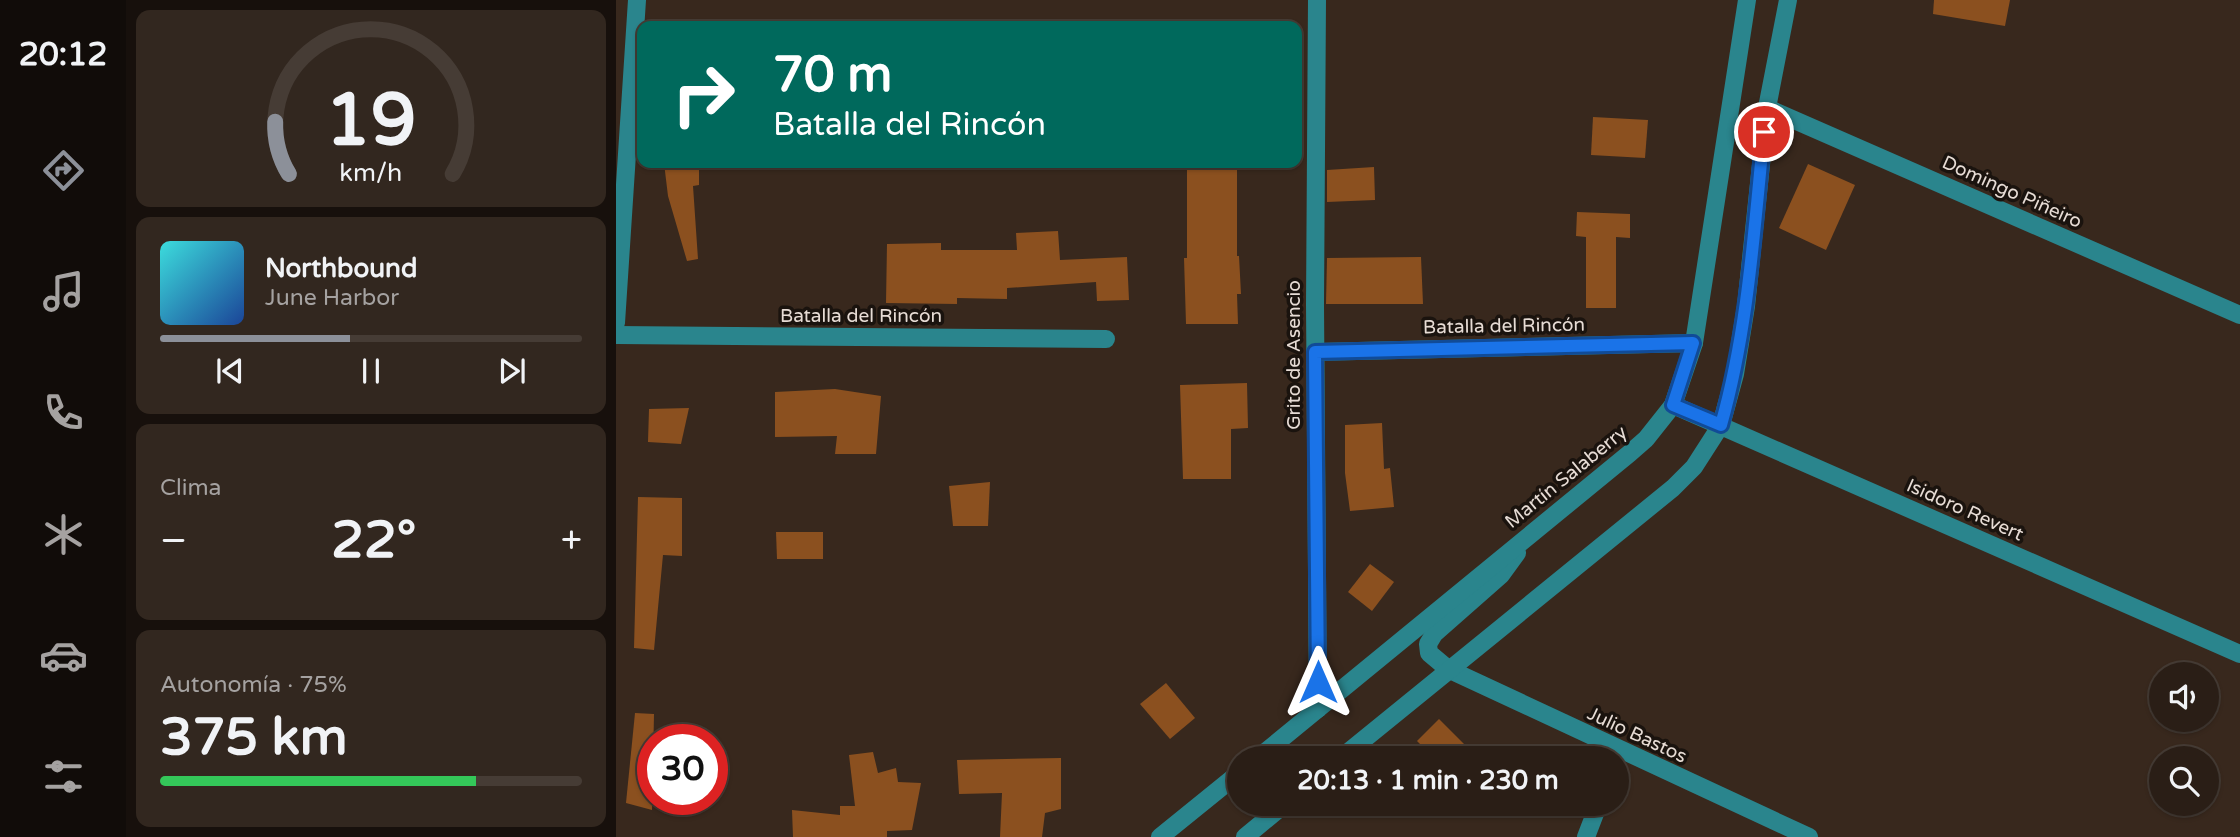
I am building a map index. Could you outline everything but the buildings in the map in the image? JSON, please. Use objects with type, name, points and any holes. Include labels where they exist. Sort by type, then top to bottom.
[{"type":"street","points":[[616,323],[638,0]]},
{"type":"street","name":"Grito de Asencio","points":[[1317,0],[1315,352],[1318,709]]},
{"type":"street","name":"Martín Salaberry","points":[[1273,746],[1630,453],[1646,439],[1673,405],[1693,343],[1747,0]]},
{"type":"street","points":[[1355,746],[1673,488],[1694,467],[1721,425],[1735,374],[1746,306],[1767,108],[1788,0]]},
{"type":"street","name":"Domingo Piñeiro","points":[[1767,108],[2240,315]]},
{"type":"street","name":"Batalla del Rincón","points":[[616,335],[1106,339]]},
{"type":"street","name":"Batalla del Rincón","points":[[1315,352],[1693,343]]},
{"type":"street","name":"Isidoro Revert","points":[[1673,405],[2240,654]]},
{"type":"street","points":[[1448,669],[1429,653],[1428,644],[1434,634],[1501,575],[1527,536]]},
{"type":"street","name":"Julio Bastos","points":[[1448,669],[1601,746]]},
{"type":"street","name":"Julio Bastos","points":[[1629,759],[1809,837]]},
{"type":"street","points":[[1160,837],[1227,783]]},
{"type":"street","points":[[1245,837],[1270,816]]},
{"type":"street","points":[[1586,837],[1594,816]]},
{"type":"route","points":[[1318,682],[1315,352],[1693,343],[1673,405],[1721,425],[1735,374],[1746,306],[1764,132]]}]
